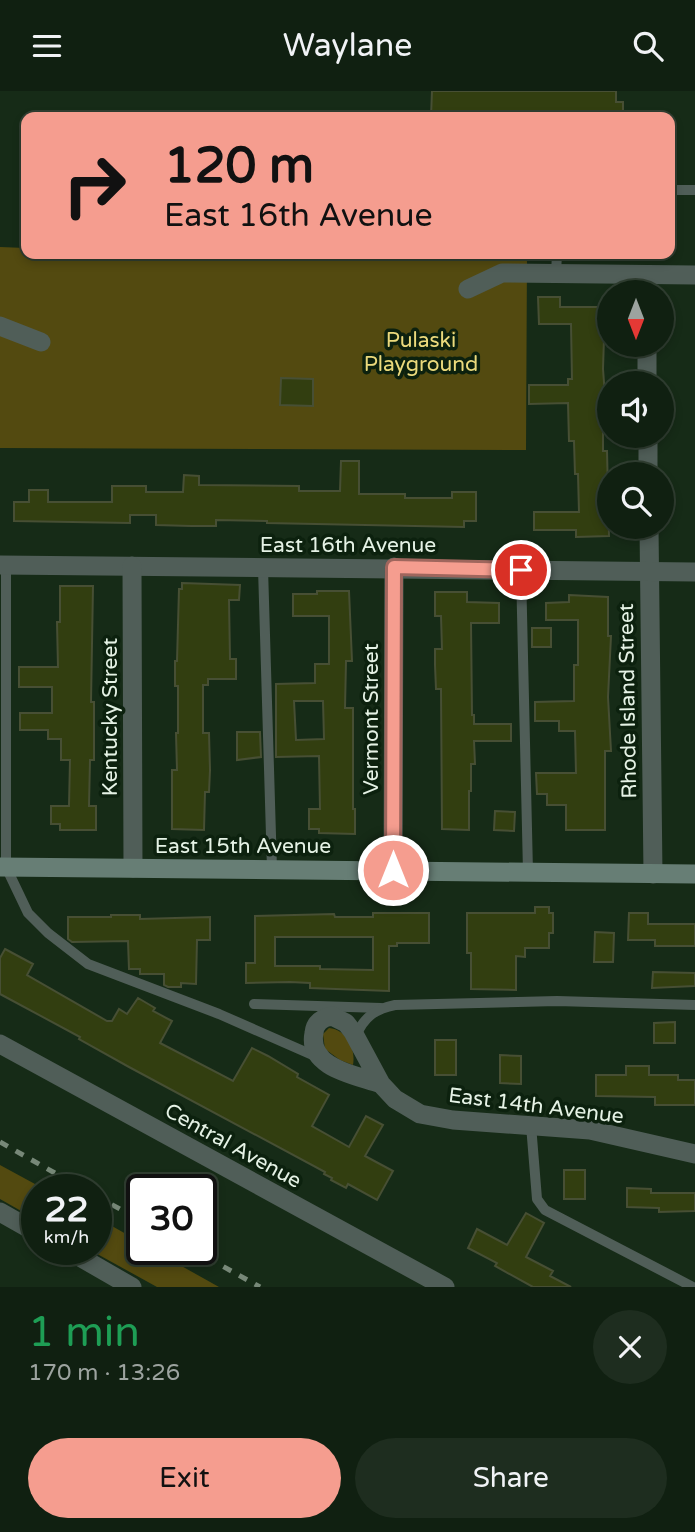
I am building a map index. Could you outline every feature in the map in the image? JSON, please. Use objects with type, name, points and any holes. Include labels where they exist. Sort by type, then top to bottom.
[{"type":"main road","name":"East 15th Avenue","points":[[3,867],[695,874]]},
{"type":"street","points":[[468,289],[502,273],[556,264],[632,280]]},
{"type":"street","points":[[664,280],[695,275]]},
{"type":"street","points":[[0,326],[41,342]]},
{"type":"street","name":"Rhode Island Street","points":[[649,539],[653,874]]},
{"type":"street","name":"East 16th Avenue","points":[[3,565],[695,572]]},
{"type":"street","name":"Kentucky Street","points":[[132,566],[133,868]]},
{"type":"street","name":"Vermont Street","points":[[393,870],[394,567]]},
{"type":"street","name":"East 14th Avenue","points":[[381,1084],[334,1067],[319,1058],[315,1052],[313,1035],[319,1021],[332,1016],[346,1023],[381,1084],[396,1099],[420,1114],[453,1120],[590,1130],[695,1154]]},
{"type":"street","name":"Central Avenue","points":[[0,1044],[444,1287]]},
{"type":"street","points":[[0,1212],[21,1224]]},
{"type":"street","points":[[94,1265],[132,1287]]},
{"type":"lane","points":[[675,190],[695,190]]},
{"type":"lane","points":[[3,565],[3,867],[28,913],[48,933],[88,964],[219,1014],[319,1058]]},
{"type":"lane","points":[[262,568],[272,869]]},
{"type":"lane","points":[[521,570],[528,872]]},
{"type":"lane","points":[[356,1038],[370,1013],[395,1005],[557,1001],[695,1005]]},
{"type":"lane","points":[[254,1004],[381,1008]]},
{"type":"lane","points":[[531,1125],[537,1199],[545,1210],[693,1287]]},
{"type":"green space","name":"Pulaski Playground","points":[[0,247],[21,248],[21,259],[527,259],[526,450],[0,448]]},
{"type":"green space","points":[[329,1028],[345,1036],[353,1053],[353,1065],[340,1060],[325,1049],[323,1034]]},
{"type":"green space","points":[[0,1165],[21,1176],[21,1211],[0,1199]]},
{"type":"green space","points":[[112,1226],[126,1234],[126,1265],[180,1265],[219,1287],[157,1287],[112,1262]]},
{"type":"building","points":[[432,91],[616,91],[616,102],[623,102],[623,112],[431,112]]},
{"type":"building","points":[[538,297],[560,297],[560,307],[597,307],[597,357],[603,357],[603,371],[597,371],[597,448],[607,451],[607,462],[597,462],[597,536],[576,537],[576,530],[534,530],[534,512],[579,512],[574,441],[569,441],[568,403],[529,404],[529,385],[568,385],[568,379],[572,379],[571,324],[539,324]]},
{"type":"building","points":[[281,378],[313,379],[313,406],[280,405]]},
{"type":"building","points":[[341,461],[359,461],[359,494],[452,498],[452,492],[476,492],[476,521],[464,521],[464,527],[216,520],[216,526],[191,526],[156,525],[156,515],[130,515],[130,523],[14,521],[14,502],[29,502],[29,490],[48,490],[48,502],[112,502],[112,486],[146,486],[146,492],[183,492],[184,475],[199,476],[199,485],[299,486],[299,491],[340,491]]},
{"type":"building","points":[[182,583],[240,585],[239,600],[229,600],[230,659],[236,659],[236,679],[208,679],[208,685],[203,685],[203,733],[209,733],[210,770],[209,792],[205,792],[204,830],[172,829],[172,770],[177,770],[178,733],[175,661],[179,589],[182,589]]},
{"type":"building","points":[[60,586],[93,586],[91,702],[94,702],[94,760],[90,760],[89,806],[96,806],[96,830],[60,830],[60,824],[51,824],[51,806],[69,806],[70,760],[61,760],[61,739],[48,739],[48,730],[20,730],[20,713],[52,713],[52,687],[19,687],[19,667],[58,667],[57,622],[60,622]]},
{"type":"building","points":[[317,591],[349,591],[352,661],[346,661],[345,708],[353,708],[355,834],[319,833],[319,829],[309,829],[309,809],[320,809],[319,756],[276,757],[276,684],[315,683],[315,664],[329,664],[329,616],[293,616],[293,594],[317,594]],"holes":[[[294,701],[323,701],[324,739],[296,740]]]},
{"type":"building","points":[[435,592],[467,592],[467,602],[499,603],[499,623],[471,623],[472,715],[474,724],[511,724],[511,741],[474,741],[475,764],[471,764],[469,830],[442,829],[441,689],[436,689],[435,649],[442,649],[441,616],[435,616]]},
{"type":"building","points":[[569,595],[608,597],[608,636],[611,636],[608,697],[611,751],[605,751],[605,830],[566,830],[566,805],[547,805],[547,794],[537,794],[536,773],[576,773],[575,731],[559,731],[559,721],[535,721],[535,702],[574,701],[574,665],[578,665],[578,620],[546,620],[546,603],[569,602]]},
{"type":"building","points":[[532,628],[551,628],[551,647],[532,647]]},
{"type":"building","points":[[237,732],[260,732],[261,757],[237,760]]},
{"type":"building","points":[[495,811],[515,812],[514,831],[494,830]]},
{"type":"building","points":[[535,907],[549,907],[549,913],[553,913],[553,933],[549,933],[549,948],[525,948],[525,957],[516,956],[516,990],[471,989],[471,953],[467,953],[467,913],[535,913]]},
{"type":"building","points":[[373,913],[429,913],[429,943],[397,943],[397,946],[389,946],[389,991],[310,988],[310,983],[246,983],[246,963],[255,963],[255,916],[334,914],[335,917],[373,917]],"holes":[[[275,937],[373,937],[373,970],[275,966]]]},
{"type":"building","points":[[629,913],[648,913],[648,924],[695,924],[695,946],[655,946],[655,940],[628,940]]},
{"type":"building","points":[[140,915],[140,919],[210,917],[210,940],[197,940],[196,984],[181,983],[181,987],[168,987],[164,985],[164,974],[140,974],[140,969],[129,969],[128,941],[72,942],[68,939],[68,917]]},
{"type":"building","points":[[595,932],[614,933],[613,962],[594,962]]},
{"type":"building","points":[[5,949],[33,964],[27,975],[107,1021],[112,1021],[119,1009],[127,1014],[138,998],[155,1008],[153,1011],[172,1021],[160,1043],[233,1081],[252,1048],[268,1056],[329,1095],[312,1126],[349,1147],[366,1116],[383,1125],[365,1156],[393,1171],[377,1200],[348,1184],[346,1188],[331,1180],[325,1172],[0,994],[0,958]]},
{"type":"building","points":[[653,972],[695,973],[695,986],[652,988]]},
{"type":"building","points":[[675,1022],[675,1043],[654,1043],[654,1023]]},
{"type":"building","points":[[435,1040],[456,1040],[456,1075],[435,1075]]},
{"type":"building","points":[[500,1055],[521,1056],[521,1084],[500,1083]]},
{"type":"building","points":[[626,1066],[649,1066],[649,1075],[678,1075],[678,1080],[695,1080],[695,1105],[655,1105],[655,1097],[596,1096],[596,1075],[626,1075]]},
{"type":"building","points":[[564,1170],[585,1170],[585,1199],[564,1199]]},
{"type":"building","points":[[627,1188],[651,1189],[651,1193],[695,1193],[695,1211],[659,1212],[659,1208],[627,1207]]},
{"type":"building","points":[[526,1213],[544,1223],[526,1257],[553,1271],[550,1276],[571,1287],[533,1287],[468,1248],[477,1229],[507,1245]]},
{"type":"railway","points":[[0,1142],[57,1174]]},
{"type":"railway","points":[[112,1205],[126,1212]]},
{"type":"railway","points":[[217,1263],[260,1287]]},
{"type":"route","points":[[393,870],[394,567],[521,570]]}]
